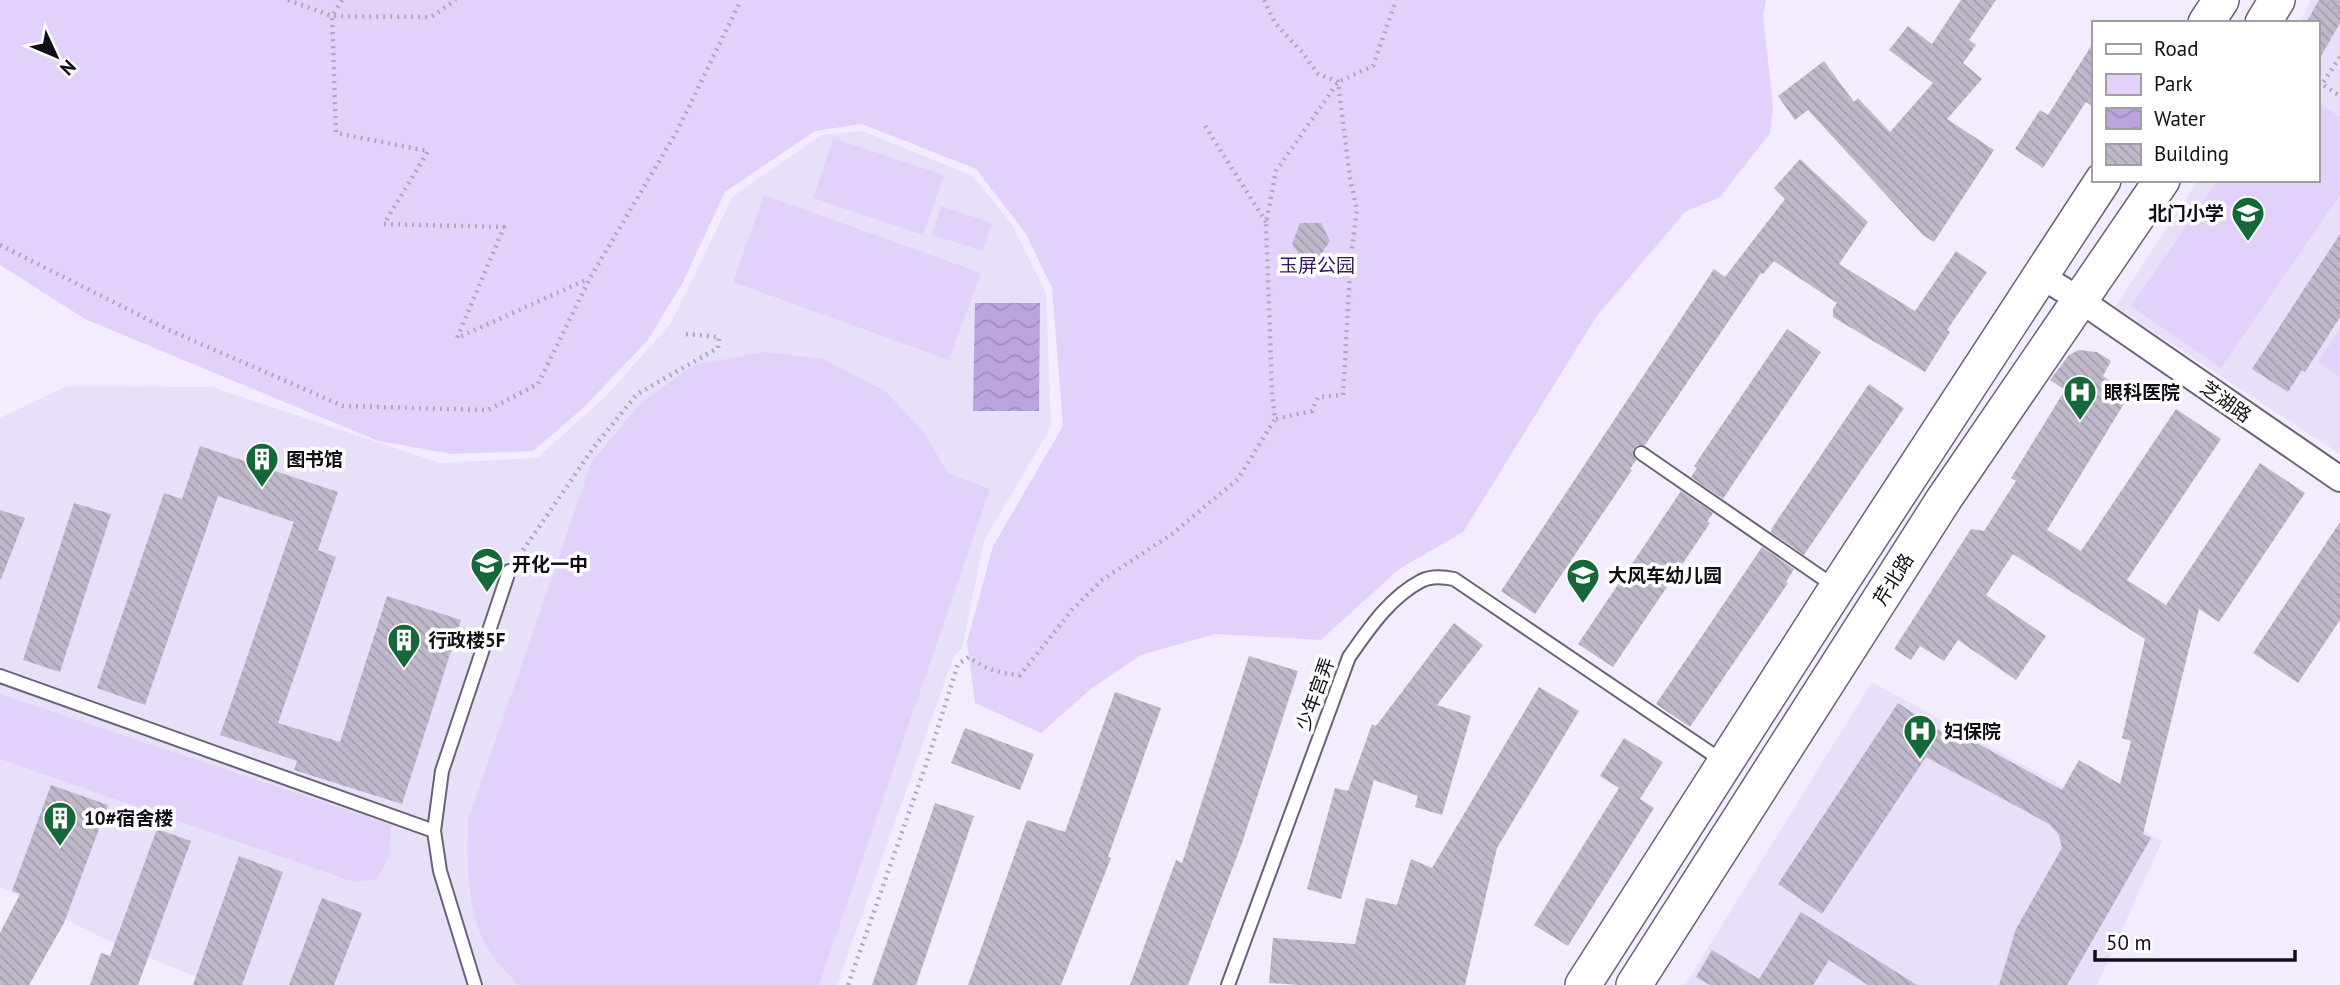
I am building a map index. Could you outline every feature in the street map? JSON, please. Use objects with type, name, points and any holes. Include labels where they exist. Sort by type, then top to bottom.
[{"type":"main road","points":[[2207,21],[2221,0]]},
{"type":"main road","points":[[2264,21],[2277,0]]},
{"type":"main road","points":[[1583,985],[2102,182]]},
{"type":"main road","name":"芹北路","points":[[1634,985],[1944,499],[2161,182]]},
{"type":"street","name":"芝湖路","points":[[2041,276],[2080,300],[2340,480]]},
{"type":"lane","points":[[1641,453],[1837,588]]},
{"type":"lane","points":[[475,985],[440,871],[435,831],[442,771],[509,571]]},
{"type":"lane","name":"少年宫弄","points":[[1228,985],[1349,657],[1382,611],[1423,580],[1440,577],[1454,579],[1725,763]]},
{"type":"lane","points":[[0,676],[435,831]]},
{"type":"path","points":[[288,0],[332,16],[431,17],[456,0]]},
{"type":"path","points":[[342,0],[332,16],[336,132],[428,151],[384,224],[504,227],[457,338],[590,278]]},
{"type":"path","points":[[0,245],[169,330],[343,406],[488,410],[538,384],[590,278],[677,131],[741,0]]},
{"type":"path","points":[[1264,0],[1275,23],[1318,74],[1338,82]]},
{"type":"path","points":[[848,985],[929,756],[958,664],[969,657],[982,666],[1005,674],[1020,675],[1072,610],[1102,580],[1172,534],[1238,479],[1275,419],[1266,223],[1276,171],[1338,82],[1373,66],[1396,0]]},
{"type":"path","points":[[2321,0],[2340,13]]},
{"type":"path","points":[[2340,57],[2322,84],[2340,96]]},
{"type":"path","points":[[1275,419],[1312,411],[1318,397],[1343,395],[1351,255],[1357,210],[1338,82]]},
{"type":"path","points":[[1205,126],[1266,223]]},
{"type":"path","points":[[509,571],[593,447],[637,394],[718,348],[719,337],[686,334]]},
{"type":"shaded area","name":"北门小学","points":[[2311,0],[2340,0],[2340,454],[2115,307],[2197,182],[2319,182],[2319,21],[2300,21]]},
{"type":"shaded area","name":"开化一中","points":[[863,131],[973,176],[1012,225],[1046,293],[1051,427],[984,541],[962,648],[954,656],[837,985],[216,985],[107,940],[0,887],[0,418],[67,386],[212,387],[440,463],[537,458],[607,395],[671,323],[733,196],[821,135]]},
{"type":"shaded area","name":"妇保院","points":[[1872,682],[2162,841],[2097,985],[1685,985]]},
{"type":"green space","name":"玉屏公园","points":[[0,0],[1766,0],[1763,16],[1773,106],[1770,133],[1720,197],[1685,212],[1596,317],[1463,532],[1399,569],[1321,640],[1215,634],[1141,655],[1092,688],[1041,733],[975,703],[967,642],[993,546],[1063,426],[1052,288],[1026,234],[976,169],[862,124],[815,131],[725,192],[682,284],[647,341],[582,409],[533,451],[452,454],[378,441],[85,319],[0,265]]},
{"type":"green space","points":[[2319,102],[2340,117],[2340,195],[2221,368],[2131,306],[2217,182],[2319,182]]},
{"type":"green space","points":[[833,138],[944,175],[923,235],[813,198]]},
{"type":"green space","points":[[764,195],[981,273],[949,360],[733,282]]},
{"type":"green space","points":[[941,206],[992,223],[983,251],[932,235]]},
{"type":"green space","points":[[2340,329],[2340,377],[2318,362]]},
{"type":"green space","points":[[765,352],[823,359],[885,391],[923,431],[948,473],[990,489],[819,985],[518,985],[493,956],[478,926],[468,873],[468,820],[592,461],[641,403],[694,365]]},
{"type":"green space","points":[[0,694],[391,825],[389,857],[377,879],[354,882],[0,759]]},
{"type":"water","points":[[975,303],[1040,303],[1039,411],[973,411]]},
{"type":"building","points":[[1961,0],[1996,0],[1969,40],[1976,45],[1963,63],[1982,79],[1947,119],[1994,150],[1934,242],[1923,235],[1808,110],[1795,120],[1778,96],[1824,61],[1854,102],[1858,98],[1890,132],[1933,83],[1889,50],[1908,26],[1932,44]]},
{"type":"building","points":[[2319,0],[2340,0],[2340,23],[2319,60],[2319,21],[2307,21]]},
{"type":"building","points":[[2092,45],[2092,106],[2086,102],[2043,168],[2015,149],[2040,110],[2048,115]]},
{"type":"building","points":[[1800,159],[1868,222],[1839,264],[1915,311],[1956,251],[1987,272],[1947,330],[1950,332],[1925,372],[1833,317],[1833,309],[1837,303],[1774,261],[1761,273],[1645,445],[1638,445],[1633,449],[1636,460],[1630,469],[1632,470],[1535,614],[1501,591],[1714,269],[1725,277],[1785,199],[1774,188]]},
{"type":"building","points":[[1300,223],[1321,223],[1330,241],[1320,256],[1300,256],[1292,244]]},
{"type":"building","points":[[2340,234],[2340,317],[2305,372],[2302,370],[2288,392],[2252,369]]},
{"type":"building","points":[[1787,329],[1821,352],[1723,499],[1691,477],[1697,468],[1694,466]]},
{"type":"building","points":[[2079,350],[2097,352],[2111,361],[2103,376],[2130,394],[2047,530],[2081,551],[2176,409],[2221,439],[2127,580],[2166,605],[2260,463],[2305,493],[2219,622],[2199,609],[2143,834],[2151,838],[2067,985],[1999,985],[2016,929],[2062,848],[2059,835],[2049,824],[1926,757],[1822,914],[1778,884],[1898,703],[1961,745],[1966,737],[2062,790],[2079,760],[2120,784],[2131,741],[2122,738],[2145,639],[2013,554],[1986,595],[2046,636],[2016,680],[1958,640],[1944,661],[1920,646],[1911,660],[1894,649],[1971,529],[1984,531],[2016,481],[2011,478],[2065,390],[2050,380],[2069,355]]},
{"type":"building","points":[[1869,384],[1904,408],[1804,555],[1771,532],[1772,528]]},
{"type":"building","points":[[200,446],[338,492],[318,550],[336,557],[278,723],[340,742],[387,596],[461,620],[402,804],[294,770],[297,761],[220,735],[294,522],[218,496],[145,705],[97,688],[164,493],[182,499]]},
{"type":"building","points":[[1681,491],[1713,513],[1707,522],[1710,523],[1613,667],[1578,644]]},
{"type":"building","points":[[74,503],[111,514],[60,672],[23,660]]},
{"type":"building","points":[[0,510],[25,518],[1,579],[0,578]]},
{"type":"building","points":[[2340,522],[2340,620],[2298,683],[2253,653]]},
{"type":"building","points":[[1762,547],[1794,569],[1786,582],[1788,583],[1690,727],[1656,704]]},
{"type":"building","points":[[1454,623],[1483,645],[1437,705],[1471,716],[1442,815],[1415,807],[1418,796],[1374,780],[1341,899],[1307,889],[1335,788],[1348,791],[1372,724],[1376,726]]},
{"type":"building","points":[[1249,656],[1298,671],[1242,843],[1188,985],[1130,985],[1176,860],[1182,863]]},
{"type":"building","points":[[1539,687],[1579,711],[1497,848],[1465,985],[1269,983],[1273,938],[1355,944],[1366,898],[1397,905],[1411,859],[1432,868]]},
{"type":"building","points":[[1115,692],[1161,708],[1108,857],[1111,858],[1061,985],[968,985],[1027,820],[1065,832]]},
{"type":"building","points":[[965,728],[1034,754],[1020,790],[951,763]]},
{"type":"building","points":[[1624,738],[1663,762],[1640,799],[1654,808],[1568,946],[1534,925],[1619,788],[1600,776]]},
{"type":"building","name":"10#宿舍楼","points":[[51,785],[108,805],[64,923],[29,985],[0,985],[0,933],[20,894],[12,891]]},
{"type":"building","points":[[935,803],[974,816],[916,985],[872,985]]},
{"type":"building","points":[[157,829],[191,841],[138,985],[90,985],[101,953],[110,956]]},
{"type":"building","points":[[239,856],[283,872],[242,985],[193,985]]},
{"type":"building","points":[[322,898],[362,913],[334,985],[289,985]]},
{"type":"building","points":[[1801,912],[1917,985],[1868,985],[1829,960],[1813,985],[1710,985],[1696,977],[1712,950],[1759,979]]},
{"type":"place","name":"北门小学","points":[[2248,243]]},
{"type":"place","name":"眼科医院","points":[[2080,422]]},
{"type":"place","name":"图书馆","points":[[262,489]]},
{"type":"place","name":"开化一中","points":[[487,594]]},
{"type":"place","name":"大风车幼儿园","points":[[1583,605]]},
{"type":"place","name":"行政楼5F","points":[[404,670]]},
{"type":"place","name":"妇保院","points":[[1920,761]]},
{"type":"place","name":"10#宿舍楼","points":[[60,848]]}]
